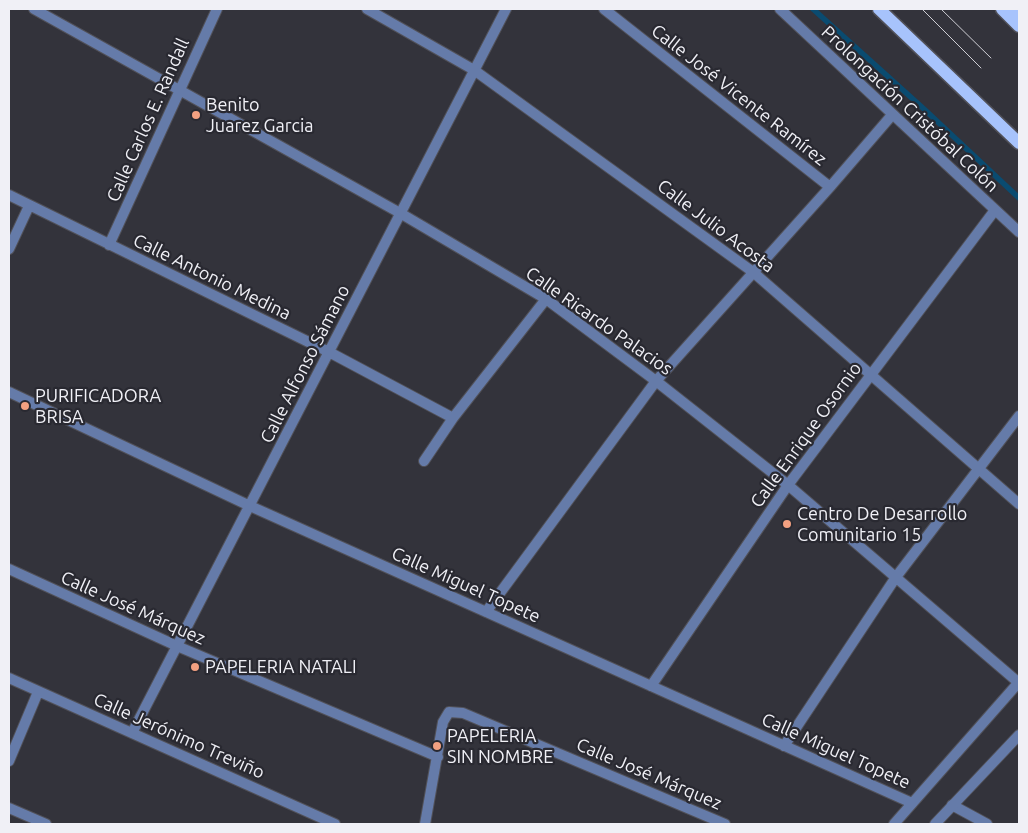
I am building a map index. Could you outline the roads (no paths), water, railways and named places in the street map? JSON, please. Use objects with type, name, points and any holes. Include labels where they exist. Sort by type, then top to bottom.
[{"type":"main road","points":[[879,9],[1019,142]]},
{"type":"main road","points":[[1002,9],[1019,26]]},
{"type":"main road","points":[[1014,9],[1019,12]]},
{"type":"street","name":"Calle Ricardo Palacios","points":[[34,9],[400,213],[546,298],[656,381],[788,485],[1019,683]]},
{"type":"street","name":"Calle Carlos E. Randall","points":[[109,245],[216,9]]},
{"type":"street","name":"Calle Julio Acosta","points":[[367,9],[474,70],[753,272],[1019,504]]},
{"type":"street","name":"Calle Alfonso Sámano","points":[[132,733],[506,9]]},
{"type":"street","name":"Calle José Vicente Ramírez","points":[[604,9],[830,187]]},
{"type":"street","name":"Prolongación Cristóbal Colón","points":[[780,9],[1019,232]]},
{"type":"street","points":[[486,612],[656,381],[892,115]]},
{"type":"street","name":"Calle Antonio Medina","points":[[9,195],[28,206],[329,352],[453,418]]},
{"type":"street","points":[[9,249],[28,206]]},
{"type":"street","name":"Calle Enrique Osornio","points":[[650,686],[788,485],[995,210]]},
{"type":"street","points":[[424,461],[453,418],[546,298]]},
{"type":"street","name":"Calle Miguel Topete","points":[[9,392],[250,506],[912,803]]},
{"type":"street","points":[[784,746],[896,577],[1019,416]]},
{"type":"street","name":"Calle José Márquez","points":[[9,569],[177,646],[438,757],[443,722],[449,712],[463,713],[725,824]]},
{"type":"street","name":"Calle Jerónimo Treviño","points":[[9,678],[335,824]]},
{"type":"street","points":[[894,824],[1019,683]]},
{"type":"street","points":[[9,761],[38,692]]},
{"type":"street","points":[[934,824],[1019,735]]},
{"type":"street","points":[[425,824],[438,757]]},
{"type":"street","points":[[952,805],[987,824]]},
{"type":"street","points":[[9,808],[46,824]]},
{"type":"waterway","points":[[813,9],[1019,198]]},
{"type":"tram line","points":[[922,9],[981,68]]},
{"type":"tram line","points":[[941,9],[991,58]]},
{"type":"place","name":"Benito Juarez Garcia","points":[[196,115]]},
{"type":"place","name":"PURIFICADORA BRISA","points":[[25,406]]},
{"type":"place","name":"Centro De Desarrollo Comunitario 15","points":[[787,524]]},
{"type":"place","name":"PAPELERIA NATALI","points":[[195,667]]},
{"type":"place","name":"PAPELERIA SIN NOMBRE","points":[[437,746]]}]
